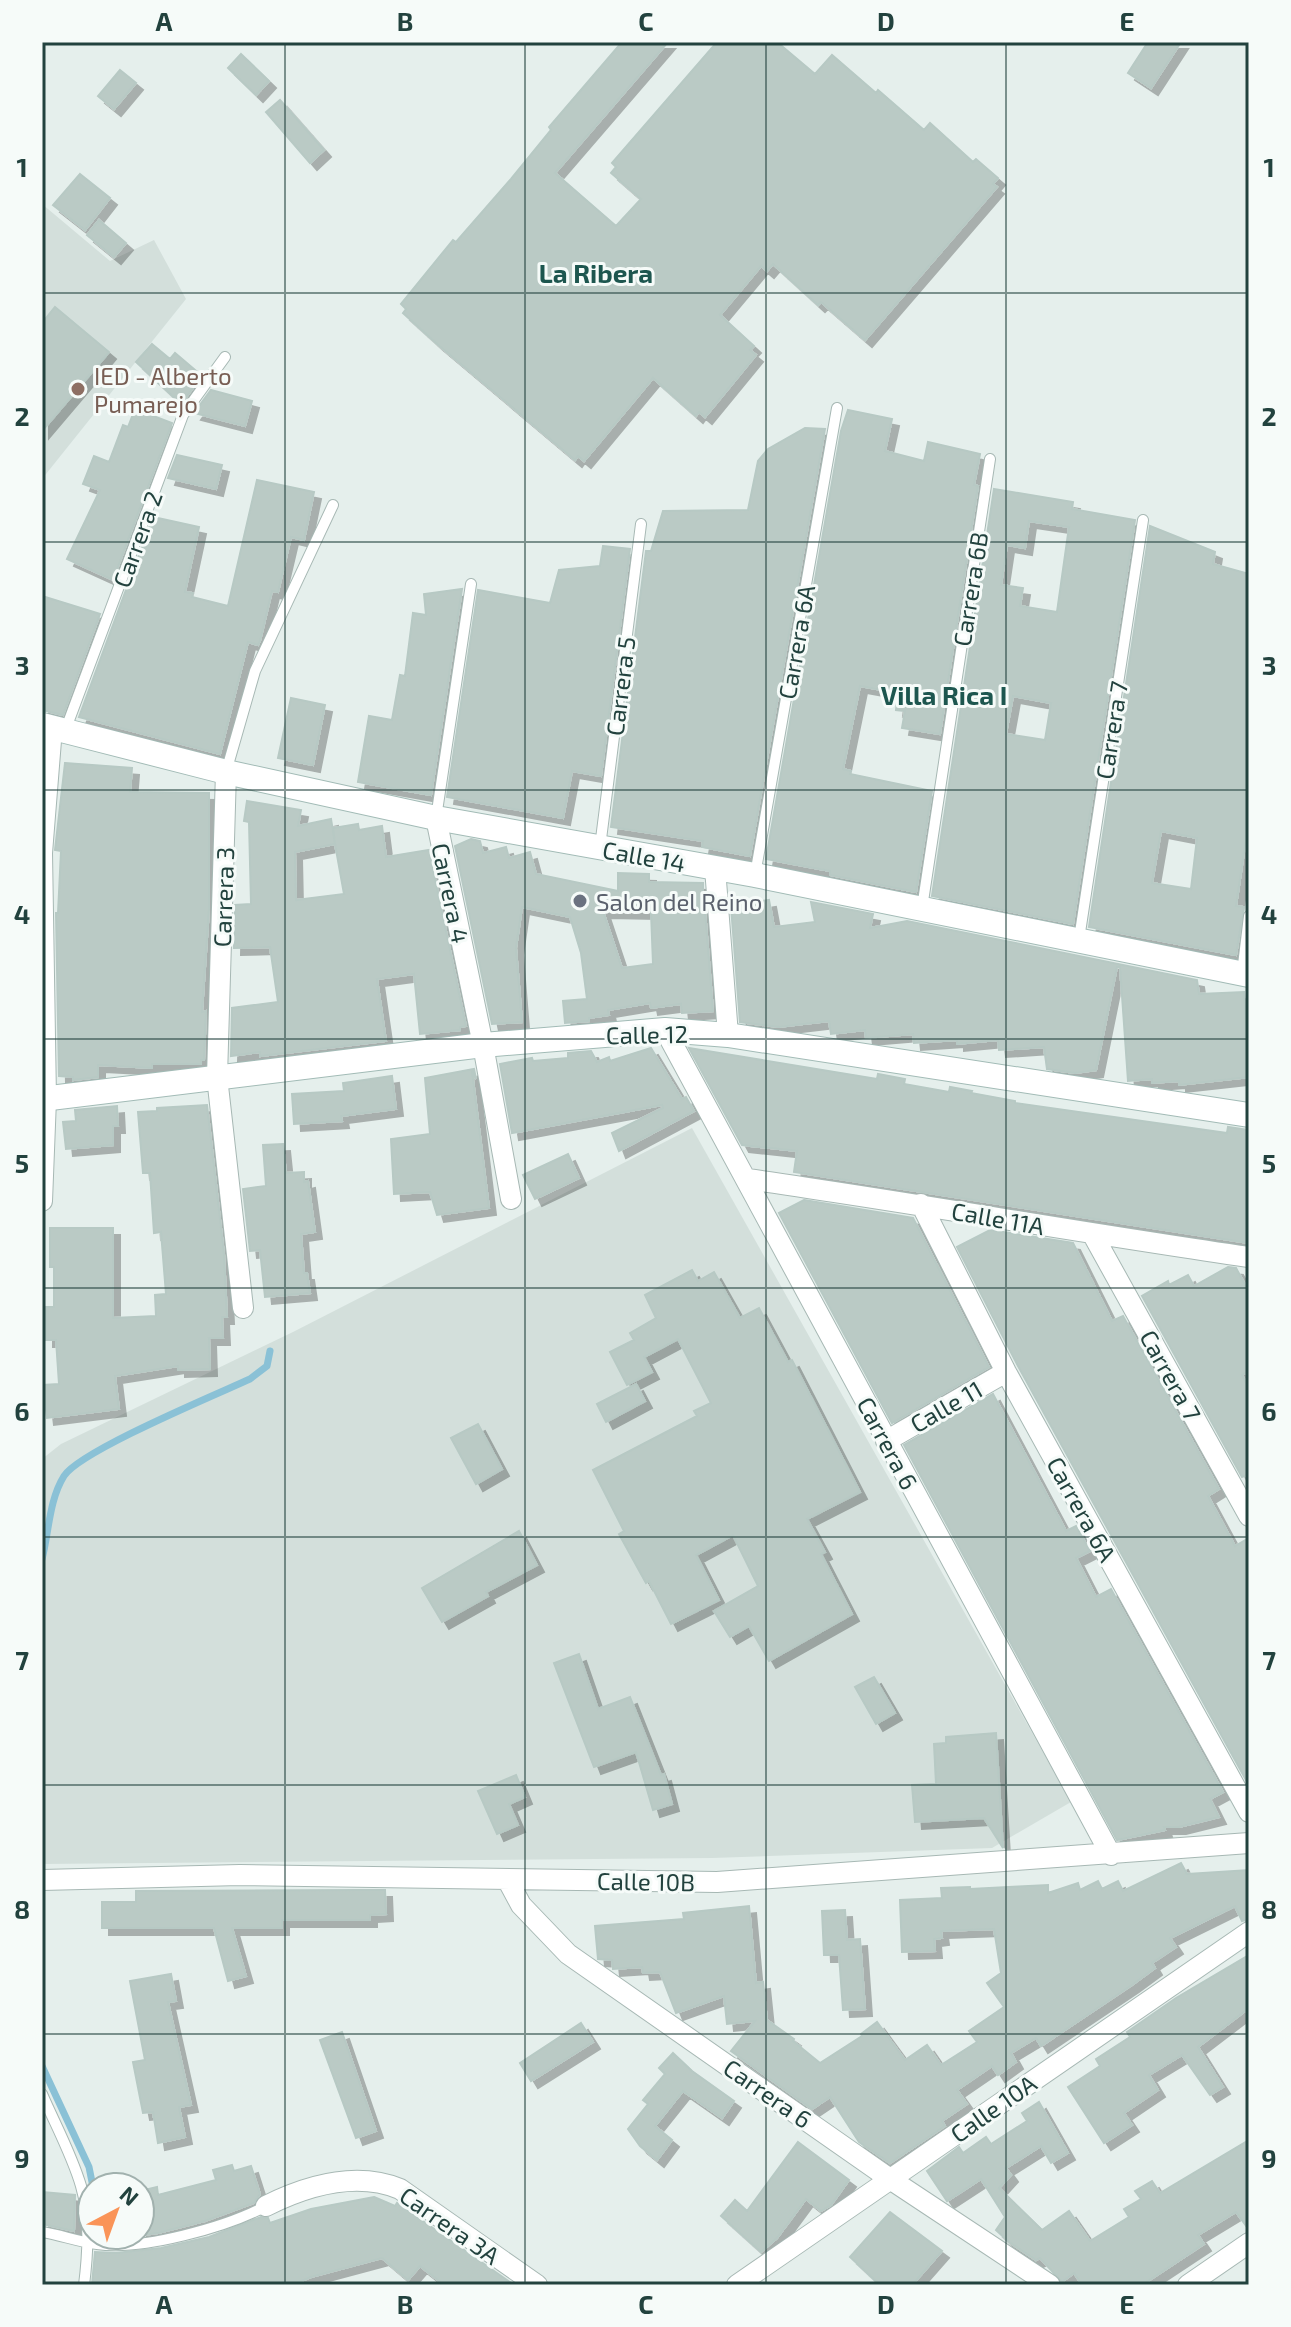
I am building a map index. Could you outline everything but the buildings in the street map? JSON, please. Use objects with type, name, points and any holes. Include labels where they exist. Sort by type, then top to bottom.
[{"type":"street","name":"Calle 14","points":[[53,728],[226,772],[436,818],[755,875],[1246,974]]},
{"type":"street","name":"Carrera 2","points":[[42,1201],[42,852],[53,728]]},
{"type":"street","name":"Carrera 3","points":[[226,772],[217,1077],[243,1308]]},
{"type":"street","name":"Carrera 4","points":[[436,818],[511,1199]]},
{"type":"street","points":[[715,868],[728,1035]]},
{"type":"street","name":"Calle 12","points":[[44,1099],[483,1045],[665,1030],[728,1035],[1249,1115]]},
{"type":"street","name":"Carrera 6","points":[[665,1030],[1111,1855]]},
{"type":"street","name":"Calle 11A","points":[[747,1179],[1249,1257]]},
{"type":"street","name":"Carrera 6A","points":[[921,1204],[1006,1372],[1249,1812]]},
{"type":"street","name":"Carrera 7","points":[[1093,1235],[1249,1516]]},
{"type":"street","name":"Calle 11","points":[[886,1441],[1006,1372]]},
{"type":"street","name":"Calle 10B","points":[[42,1880],[240,1875],[717,1882],[1249,1843]]},
{"type":"street","name":"Carrera 6","points":[[507,1879],[521,1905],[568,1954],[890,2179],[1050,2285]]},
{"type":"street","name":"Calle 10A","points":[[737,2285],[1249,1932]]},
{"type":"street","name":"Carrera 3A","points":[[266,2206],[294,2192],[349,2180],[383,2182],[400,2189],[537,2285]]},
{"type":"street","points":[[1188,2285],[1249,2243]]},
{"type":"lane","name":"Carrera 2","points":[[53,728],[183,415],[225,357]]},
{"type":"lane","name":"Carrera 6A","points":[[755,875],[837,408]]},
{"type":"lane","name":"Carrera 6B","points":[[922,910],[990,459]]},
{"type":"lane","name":"Carrera 3","points":[[226,772],[255,671],[333,505]]},
{"type":"lane","name":"Carrera 7","points":[[1079,939],[1143,520]]},
{"type":"lane","name":"Carrera 5","points":[[600,848],[641,524]]},
{"type":"lane","name":"Carrera 4","points":[[436,818],[471,584]]},
{"type":"lane","points":[[1246,974],[1249,916]]},
{"type":"lane","points":[[42,2094],[76,2172]]},
{"type":"lane","points":[[156,2240],[213,2229],[266,2206]]},
{"type":"lane","points":[[42,2232],[76,2240]]},
{"type":"lane","points":[[84,2285],[86,2251]]},
{"type":"shaded area","name":"IED - Alberto Pumarejo","points":[[42,204],[110,261],[154,240],[186,299],[42,479]]},
{"type":"shaded area","points":[[692,1128],[1071,1802],[992,1848],[712,1858],[42,1864],[42,1459],[61,1444],[293,1332]]},
{"type":"waterway","points":[[42,1559],[55,1495],[64,1476],[75,1465],[180,1410],[250,1379],[267,1366],[270,1351]]},
{"type":"waterway","points":[[42,2066],[90,2171]]},
{"type":"place","name":"IED - Alberto Pumarejo","points":[[78,389]]},
{"type":"place","name":"Salon del Reino","points":[[580,901]]},
{"type":"district","name":"La Ribera","points":[[596,272]]},
{"type":"district","name":"Villa Rica I","points":[[944,694]]}]
